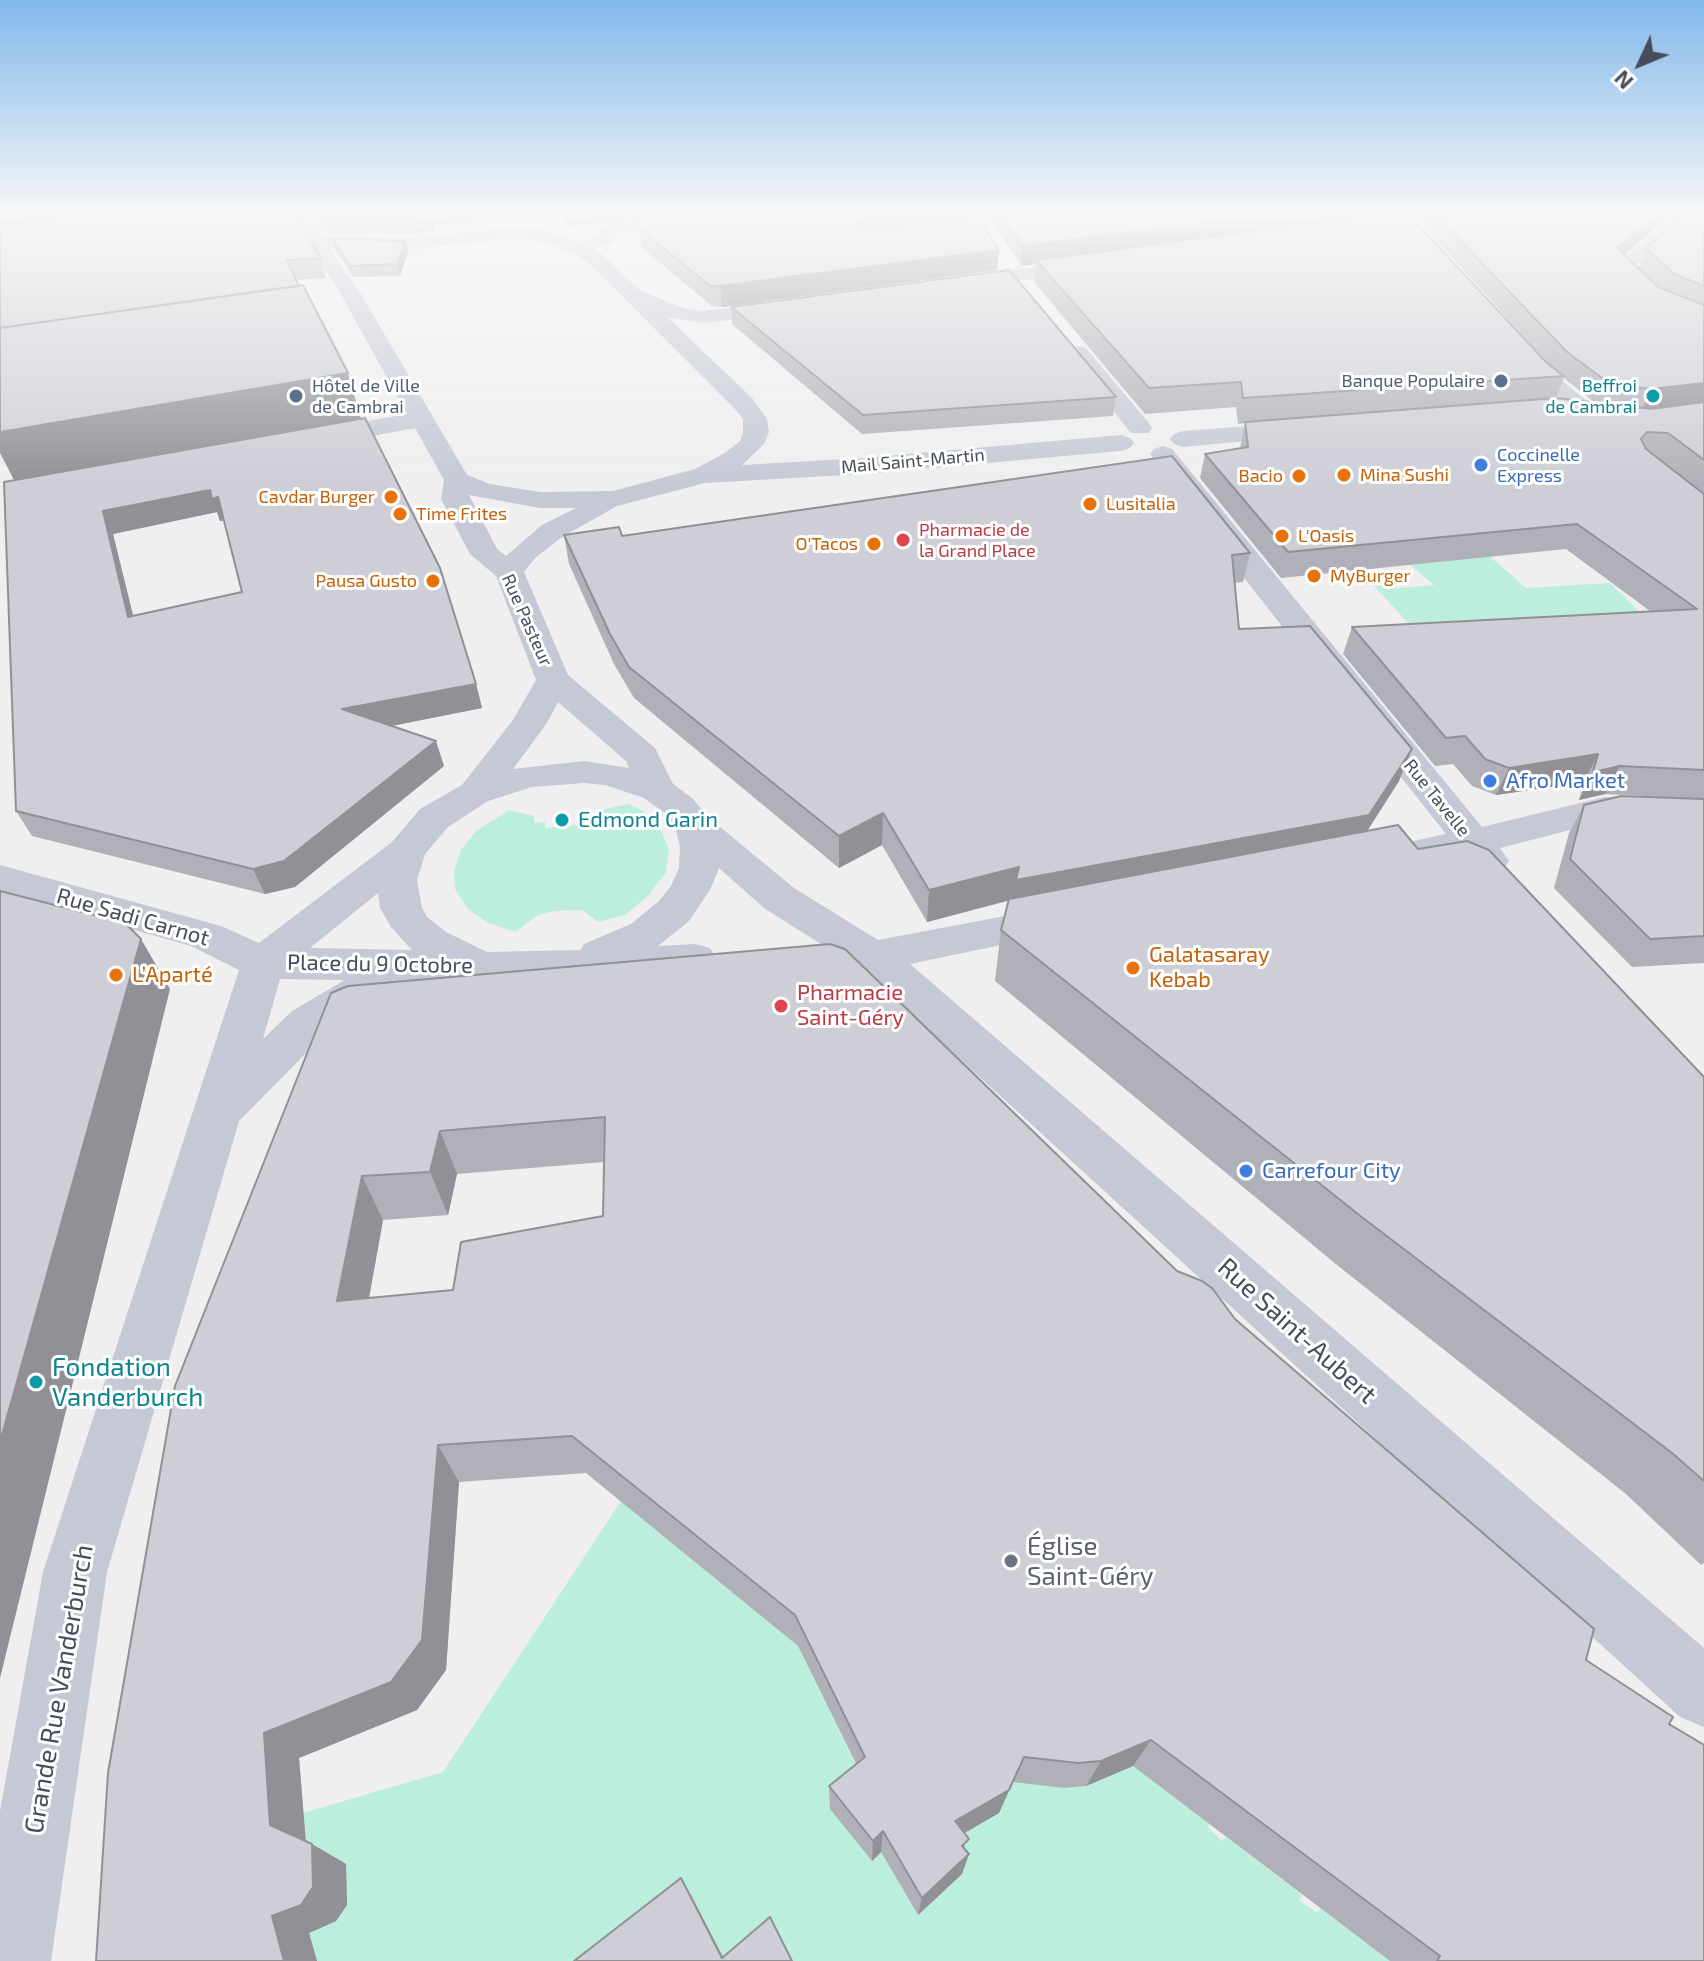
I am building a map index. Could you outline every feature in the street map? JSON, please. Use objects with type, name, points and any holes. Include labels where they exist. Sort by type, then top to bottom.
[{"type":"street","name":"Rue Pasteur","points":[[360,306],[361,312],[457,480],[455,499],[485,554],[509,572],[553,680]]},
{"type":"street","points":[[509,572],[525,552],[552,531],[614,499],[704,475],[734,459],[751,444],[756,432],[755,419],[743,403],[643,306]]},
{"type":"street","points":[[660,306],[678,314],[722,316],[802,306]]},
{"type":"street","points":[[1668,306],[1704,321]]},
{"type":"street","points":[[331,316],[361,312]]},
{"type":"street","points":[[702,364],[699,330],[722,316]]},
{"type":"street","points":[[1500,328],[1548,381],[1620,439]]},
{"type":"street","points":[[1062,334],[1143,453],[1334,427]]},
{"type":"street","points":[[1547,411],[1641,422]]},
{"type":"street","points":[[282,444],[422,419]]},
{"type":"street","name":"Mail Saint-Martin","points":[[704,475],[863,466],[1131,435]]},
{"type":"street","name":"Rue Tavelle","points":[[1173,447],[1187,487],[1472,842],[1515,888]]},
{"type":"street","points":[[457,480],[484,491],[540,500],[614,499]]},
{"type":"street","name":"Place du 9 Octobre","points":[[475,793],[529,723],[553,680],[642,756],[657,790]]},
{"type":"street","name":"Place du 9 Octobre","points":[[263,963],[406,851],[434,818],[475,793],[528,776],[570,772],[610,774],[657,790],[679,806],[694,826],[779,898],[893,957]]},
{"type":"street","points":[[1383,859],[1472,842],[1605,809],[1704,813]]},
{"type":"street","name":"Place du 9 Octobre","points":[[570,963],[623,946],[646,934],[674,911],[690,890],[699,868],[700,846],[694,826]]},
{"type":"street","name":"Place du 9 Octobre","points":[[406,851],[397,880],[401,908],[412,927],[443,950],[486,965]]},
{"type":"street","name":"Rue Sadi Carnot","points":[[0,878],[206,936],[263,963]]},
{"type":"street","points":[[803,956],[893,957],[1098,912]]},
{"type":"street","name":"Place du 9 Octobre","points":[[263,963],[527,968],[570,963],[728,957]]},
{"type":"street","name":"Rue Saint-Aubert","points":[[893,957],[1704,1693]]},
{"type":"street","name":"Grande Rue Vanderburch","points":[[12,1961],[75,1572],[263,963]]},
{"type":"street","points":[[214,1115],[308,1023],[357,993],[423,965]]},
{"type":"green space","points":[[1479,547],[1526,588],[1610,583],[1664,636],[1436,653],[1374,586],[1384,585],[1389,589],[1434,585],[1399,555]]},
{"type":"green space","points":[[629,804],[643,811],[660,828],[669,849],[666,872],[648,896],[625,915],[598,922],[582,910],[554,911],[536,916],[516,932],[488,923],[468,909],[455,889],[454,870],[461,850],[476,831],[509,810],[534,816],[534,823],[545,822],[545,828],[587,824],[588,818],[604,817],[604,809]]},
{"type":"green space","points":[[621,1501],[798,1646],[858,1770],[872,1861],[881,1852],[918,1915],[965,1836],[966,1826],[1016,1775],[1064,1788],[1086,1786],[1104,1778],[1124,1758],[1209,1824],[1208,1828],[1222,1841],[1226,1837],[1302,1895],[1299,1900],[1316,1912],[1321,1909],[1390,1961],[303,1961],[304,1935],[336,1921],[347,1905],[346,1864],[308,1864],[303,1813],[443,1772]]},
{"type":"building","points":[[0,306],[160,306],[0,328]]},
{"type":"building","points":[[158,306],[313,306],[348,373],[0,432],[0,328]]},
{"type":"building","points":[[1039,306],[1116,397],[863,415],[731,307]]},
{"type":"building","points":[[1076,306],[1493,306],[1547,363],[1564,376],[1243,398],[1241,382],[1149,388]]},
{"type":"building","points":[[1523,306],[1704,306],[1704,383],[1651,389],[1610,384],[1567,352]]},
{"type":"building","points":[[1556,398],[1651,409],[1704,402],[1704,460],[1668,433],[1647,432],[1641,439],[1646,449],[1704,494],[1704,770],[1620,766],[1593,772],[1598,754],[1509,768],[1485,759],[1465,736],[1446,738],[1352,627],[1697,609],[1577,524],[1288,552],[1205,454],[1248,447],[1245,422]]},
{"type":"building","points":[[365,418],[440,568],[476,684],[342,709],[436,741],[284,861],[253,869],[16,811],[4,482]],"holes":[[[210,490],[212,499],[218,497],[242,592],[128,617],[103,511]]]},
{"type":"building","points":[[1172,456],[1250,553],[1232,555],[1239,629],[1310,626],[1412,749],[1369,815],[1016,880],[1019,867],[929,890],[883,813],[839,836],[629,667],[610,634],[564,535],[619,527],[622,536]]},
{"type":"building","points":[[1621,796],[1704,799],[1704,936],[1650,939],[1570,859],[1584,805]]},
{"type":"building","points":[[1398,825],[1418,849],[1467,841],[1489,850],[1704,1077],[1704,1481],[1672,1453],[1363,1218],[1001,930],[1009,899]]},
{"type":"building","points":[[0,891],[125,923],[141,939],[0,1442]]},
{"type":"building","points":[[830,944],[845,949],[1177,1271],[1212,1288],[1235,1319],[1594,1629],[1586,1660],[1673,1717],[1669,1724],[1704,1745],[1704,1961],[1437,1961],[1440,1956],[1151,1740],[1101,1761],[1078,1763],[1024,1757],[1009,1790],[955,1821],[969,1839],[962,1846],[969,1854],[922,1898],[883,1831],[873,1841],[829,1786],[865,1757],[795,1615],[572,1436],[438,1445],[422,1640],[391,1682],[264,1733],[270,1825],[312,1844],[313,1887],[301,1905],[272,1916],[284,1961],[96,1961],[108,1773],[175,1386],[331,993],[348,986]],"holes":[[[605,1117],[603,1216],[461,1242],[453,1290],[337,1301],[362,1176],[430,1172],[440,1131]]]},
{"type":"building","points":[[681,1878],[722,1958],[770,1917],[792,1961],[574,1961]]},
{"type":"place","name":"Banque Populaire","points":[[1501,381]]},
{"type":"place","name":"Hôtel de Ville de Cambrai","points":[[296,396]]},
{"type":"place","name":"Beffroi de Cambrai","points":[[1653,396]]},
{"type":"place","name":"Coccinelle Express","points":[[1481,465]]},
{"type":"place","name":"Mina Sushi","points":[[1344,475]]},
{"type":"place","name":"Bacio","points":[[1299,476]]},
{"type":"place","name":"Cavdar Burger","points":[[391,497]]},
{"type":"place","name":"Lusitalia","points":[[1090,504]]},
{"type":"place","name":"Time Frites","points":[[400,514]]},
{"type":"place","name":"L'Oasis","points":[[1282,536]]},
{"type":"place","name":"Pharmacie de la Grand Place","points":[[903,540]]},
{"type":"place","name":"O'Tacos","points":[[874,544]]},
{"type":"place","name":"MyBurger","points":[[1314,576]]},
{"type":"place","name":"Pausa Gusto","points":[[433,581]]},
{"type":"place","name":"Afro Market","points":[[1490,781]]},
{"type":"place","name":"Edmond Garin","points":[[562,820]]},
{"type":"place","name":"Galatasaray Kebab","points":[[1133,968]]},
{"type":"place","name":"L’Aparté","points":[[116,975]]},
{"type":"place","name":"Pharmacie Saint-Géry","points":[[781,1006]]},
{"type":"place","name":"Carrefour City","points":[[1246,1171]]},
{"type":"place","name":"Fondation Vanderburch","points":[[36,1382]]},
{"type":"place","name":"Église Saint-Géry","points":[[1011,1561]]}]
